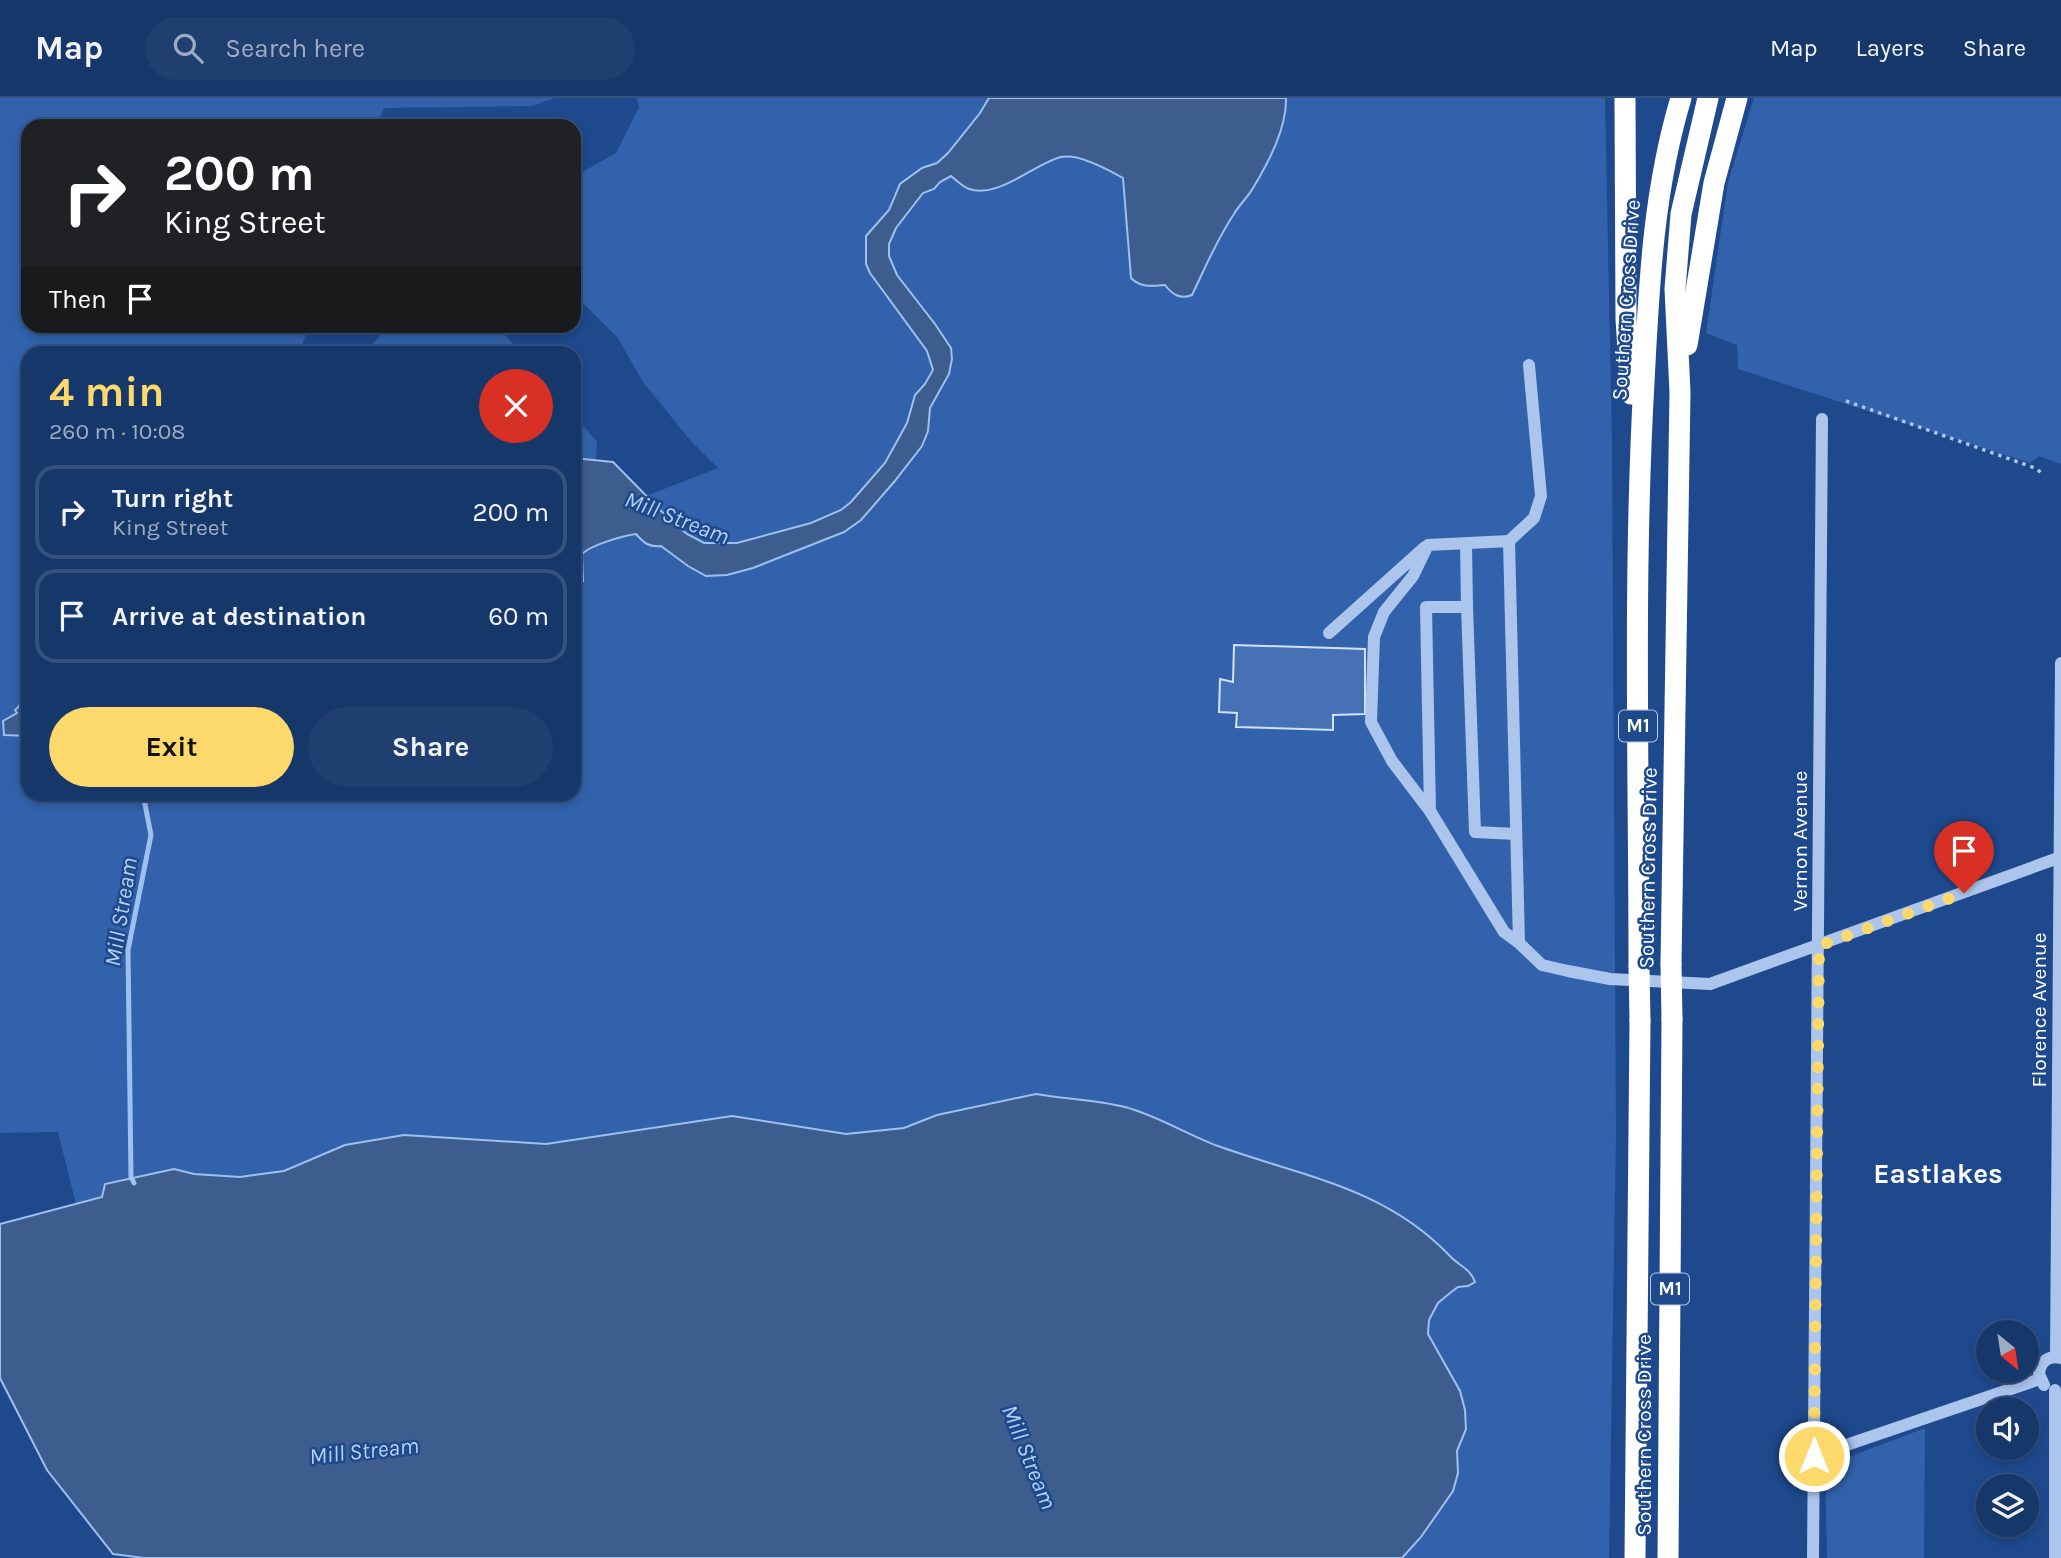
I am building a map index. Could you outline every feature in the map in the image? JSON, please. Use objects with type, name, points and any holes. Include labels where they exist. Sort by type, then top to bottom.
[{"type":"highway","points":[[1625,98],[1626,319],[1638,487]]},
{"type":"highway","name":"Southern Cross Drive","points":[[1636,1558],[1640,1021],[1638,487],[1648,294],[1658,190],[1681,98]]},
{"type":"highway","name":"Southern Cross Drive","points":[[1668,1558],[1671,964],[1680,392],[1675,289],[1681,214],[1708,98]]},
{"type":"highway","points":[[1680,392],[1714,183],[1738,98]]},
{"type":"street","points":[[1329,633],[1428,545],[1509,541],[1534,519],[1541,496],[1529,365]]},
{"type":"street","name":"Vernon Avenue","points":[[1813,1558],[1822,419]]},
{"type":"street","points":[[1509,541],[1519,943]]},
{"type":"street","points":[[1466,543],[1475,832],[1516,834]]},
{"type":"street","points":[[1428,545],[1413,576],[1384,612],[1374,637],[1371,722],[1392,761],[1430,811],[1504,932],[1542,965],[1610,979],[1710,984],[2060,857]]},
{"type":"street","points":[[1430,811],[1426,607],[1467,607]]},
{"type":"street","name":"Florence Avenue","points":[[2059,1357],[2061,663]]},
{"type":"street","points":[[2055,1558],[2058,1389],[2046,1387],[2040,1379],[2039,1368],[2046,1359],[2059,1357]]},
{"type":"street","points":[[1814,1456],[2040,1379]]},
{"type":"path","points":[[1846,401],[2035,467],[2043,474]]},
{"type":"shaded area","points":[[0,98],[555,98],[532,106],[384,108],[379,119],[21,119],[21,333],[306,333],[302,346],[21,346],[21,698],[15,711],[18,713],[3,721],[4,730],[14,736],[21,736],[21,801],[581,801],[581,521],[718,468],[690,440],[643,382],[618,338],[581,301],[581,171],[616,153],[639,107],[636,98],[989,98],[948,153],[937,163],[922,168],[893,195],[889,210],[866,236],[866,263],[870,273],[927,351],[933,370],[951,348],[897,275],[889,256],[889,244],[910,207],[923,193],[934,189],[939,182],[951,176],[961,185],[999,188],[1063,156],[1092,163],[1123,178],[1128,229],[1212,98],[1605,98],[1612,442],[1616,1134],[1609,1558],[1336,1558],[89,1257],[58,1132],[0,1133]]},
{"type":"shaded area","points":[[1754,98],[2061,98],[2061,464],[2039,456],[2030,463],[1738,369],[1737,345],[1706,333],[1728,182]]},
{"type":"shaded area","points":[[383,333],[503,333],[515,346],[371,346]]},
{"type":"shaded area","points":[[581,423],[597,442],[596,461],[581,459]]},
{"type":"shaded area","points":[[1925,1428],[1924,1558],[1827,1558],[1825,1466]]},
{"type":"water","points":[[989,98],[1286,98],[1280,133],[1270,156],[1251,191],[1222,233],[1192,295],[1184,297],[1170,291],[1165,285],[1143,285],[1131,278],[1123,178],[1093,163],[1076,157],[1061,157],[1004,185],[980,191],[967,188],[951,176],[934,189],[923,193],[896,228],[889,244],[889,256],[897,275],[951,348],[952,359],[949,374],[930,408],[928,431],[922,446],[861,520],[844,532],[753,568],[727,575],[706,576],[661,546],[647,544],[636,534],[630,535],[599,544],[582,554],[581,581],[581,459],[613,462],[672,522],[704,543],[737,543],[811,523],[841,510],[885,463],[907,423],[915,395],[933,370],[927,351],[870,273],[866,264],[866,236],[889,210],[900,184],[922,168],[937,163],[980,113]]},
{"type":"water","points":[[21,701],[21,736],[4,735],[3,721],[17,713],[15,710]]},
{"type":"water","points":[[1036,1094],[1125,1107],[1218,1146],[1342,1187],[1398,1214],[1425,1233],[1470,1273],[1475,1282],[1458,1287],[1438,1303],[1429,1320],[1428,1334],[1460,1391],[1465,1410],[1466,1429],[1457,1451],[1458,1473],[1453,1491],[1421,1537],[1402,1558],[144,1558],[113,1554],[47,1470],[0,1378],[0,1224],[102,1197],[105,1184],[174,1169],[194,1174],[240,1177],[284,1171],[345,1145],[404,1135],[546,1144],[732,1116],[846,1134],[904,1128],[937,1115]]},
{"type":"building","points":[[1234,645],[1365,649],[1365,714],[1333,715],[1333,730],[1236,727],[1237,713],[1219,712],[1220,679],[1233,682]]},
{"type":"waterway","name":"Mill Stream","points":[[134,1183],[131,1177],[128,950],[151,835],[144,801]]},
{"type":"district","name":"Eastlakes","points":[[1938,1173]]},
{"type":"route","points":[[1814,1456],[1819,946],[1964,893]]}]
